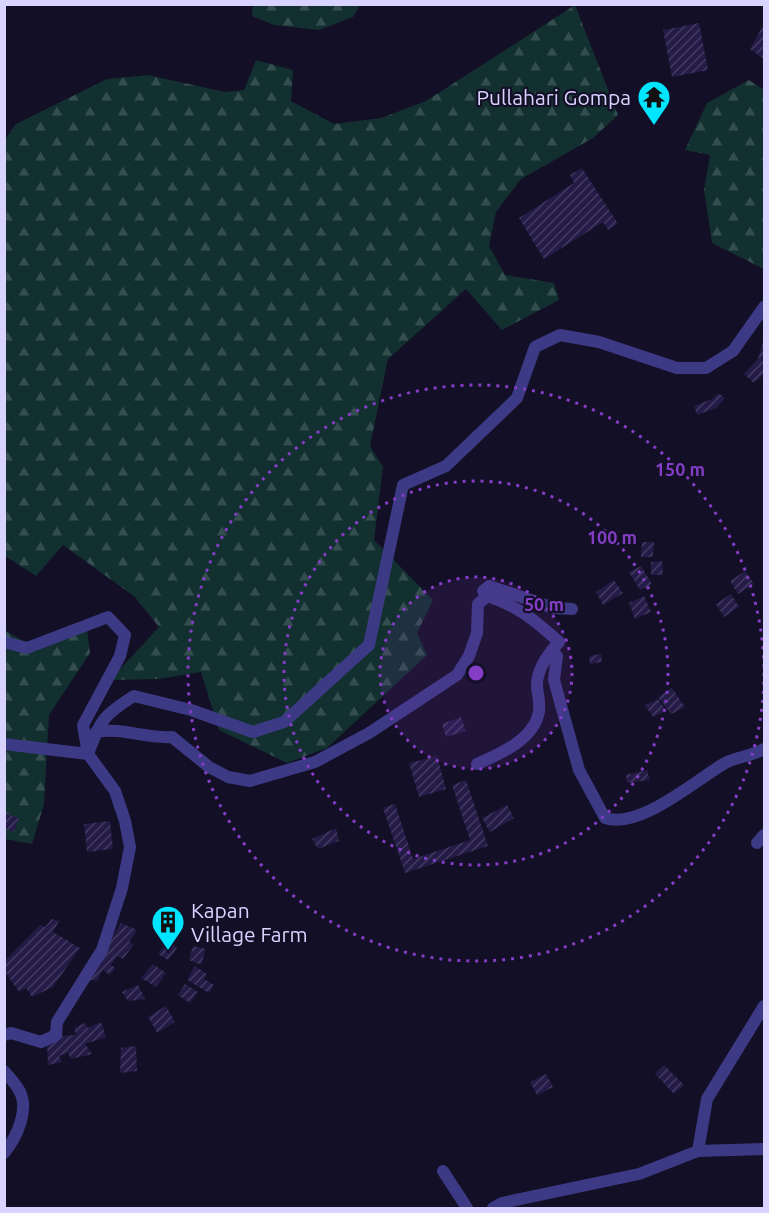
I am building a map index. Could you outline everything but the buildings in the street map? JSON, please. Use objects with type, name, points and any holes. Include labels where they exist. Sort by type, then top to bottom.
[{"type":"street","points":[[88,754],[96,732],[109,712],[134,696],[191,710],[253,732],[284,722],[369,645],[403,485],[446,466],[517,398],[535,347],[560,335],[599,342],[678,368],[706,368],[733,351],[765,307]]},
{"type":"street","points":[[477,764],[515,744],[537,718],[539,701],[537,684],[540,669],[559,642],[535,620],[513,605],[487,596],[483,591],[489,586],[554,608],[572,609]]},
{"type":"street","points":[[96,732],[123,729],[154,738],[172,737],[209,767],[228,777],[250,781],[315,762],[369,734],[457,675],[469,656],[477,633],[478,604],[487,596]]},
{"type":"street","points":[[4,642],[27,648],[108,617],[125,635],[120,656],[82,726],[88,754],[115,791],[125,821],[130,847],[122,888],[102,950],[57,1022],[56,1035],[41,1042],[11,1034],[4,1035]]},
{"type":"street","points":[[552,650],[557,656],[554,680],[557,695],[579,770],[605,819],[616,822],[649,812],[728,762],[765,749]]},
{"type":"street","points":[[4,744],[88,754]]},
{"type":"street","points":[[698,1151],[707,1099],[765,1006]]},
{"type":"street","points":[[4,1071],[21,1092],[21,1120],[17,1136],[4,1153]]},
{"type":"street","points":[[493,1209],[502,1203],[639,1174],[698,1151],[765,1149]]},
{"type":"street","points":[[443,1171],[467,1209]]},
{"type":"green space","points":[[253,4],[360,5],[353,17],[319,30],[274,25],[252,16]]},
{"type":"green space","points":[[575,5],[618,115],[593,138],[521,179],[496,212],[489,246],[505,275],[554,283],[559,300],[502,330],[466,289],[388,359],[370,446],[383,467],[374,540],[433,600],[417,633],[427,655],[327,748],[287,763],[219,730],[201,672],[159,679],[110,680],[159,627],[135,597],[63,545],[36,576],[5,556],[4,141],[16,124],[107,79],[148,75],[225,92],[244,90],[256,60],[293,70],[291,101],[334,124],[381,118],[426,101]]},
{"type":"green space","points":[[749,80],[764,90],[764,269],[712,243],[704,190],[710,155],[685,150],[707,103]]},
{"type":"green space","points":[[87,629],[90,653],[49,715],[44,804],[32,844],[5,839],[4,630],[29,644]]},
{"type":"place","name":"Pullahari Gompa","points":[[654,126]]},
{"type":"place","name":"Kapan Village Farm","points":[[168,951]]}]
